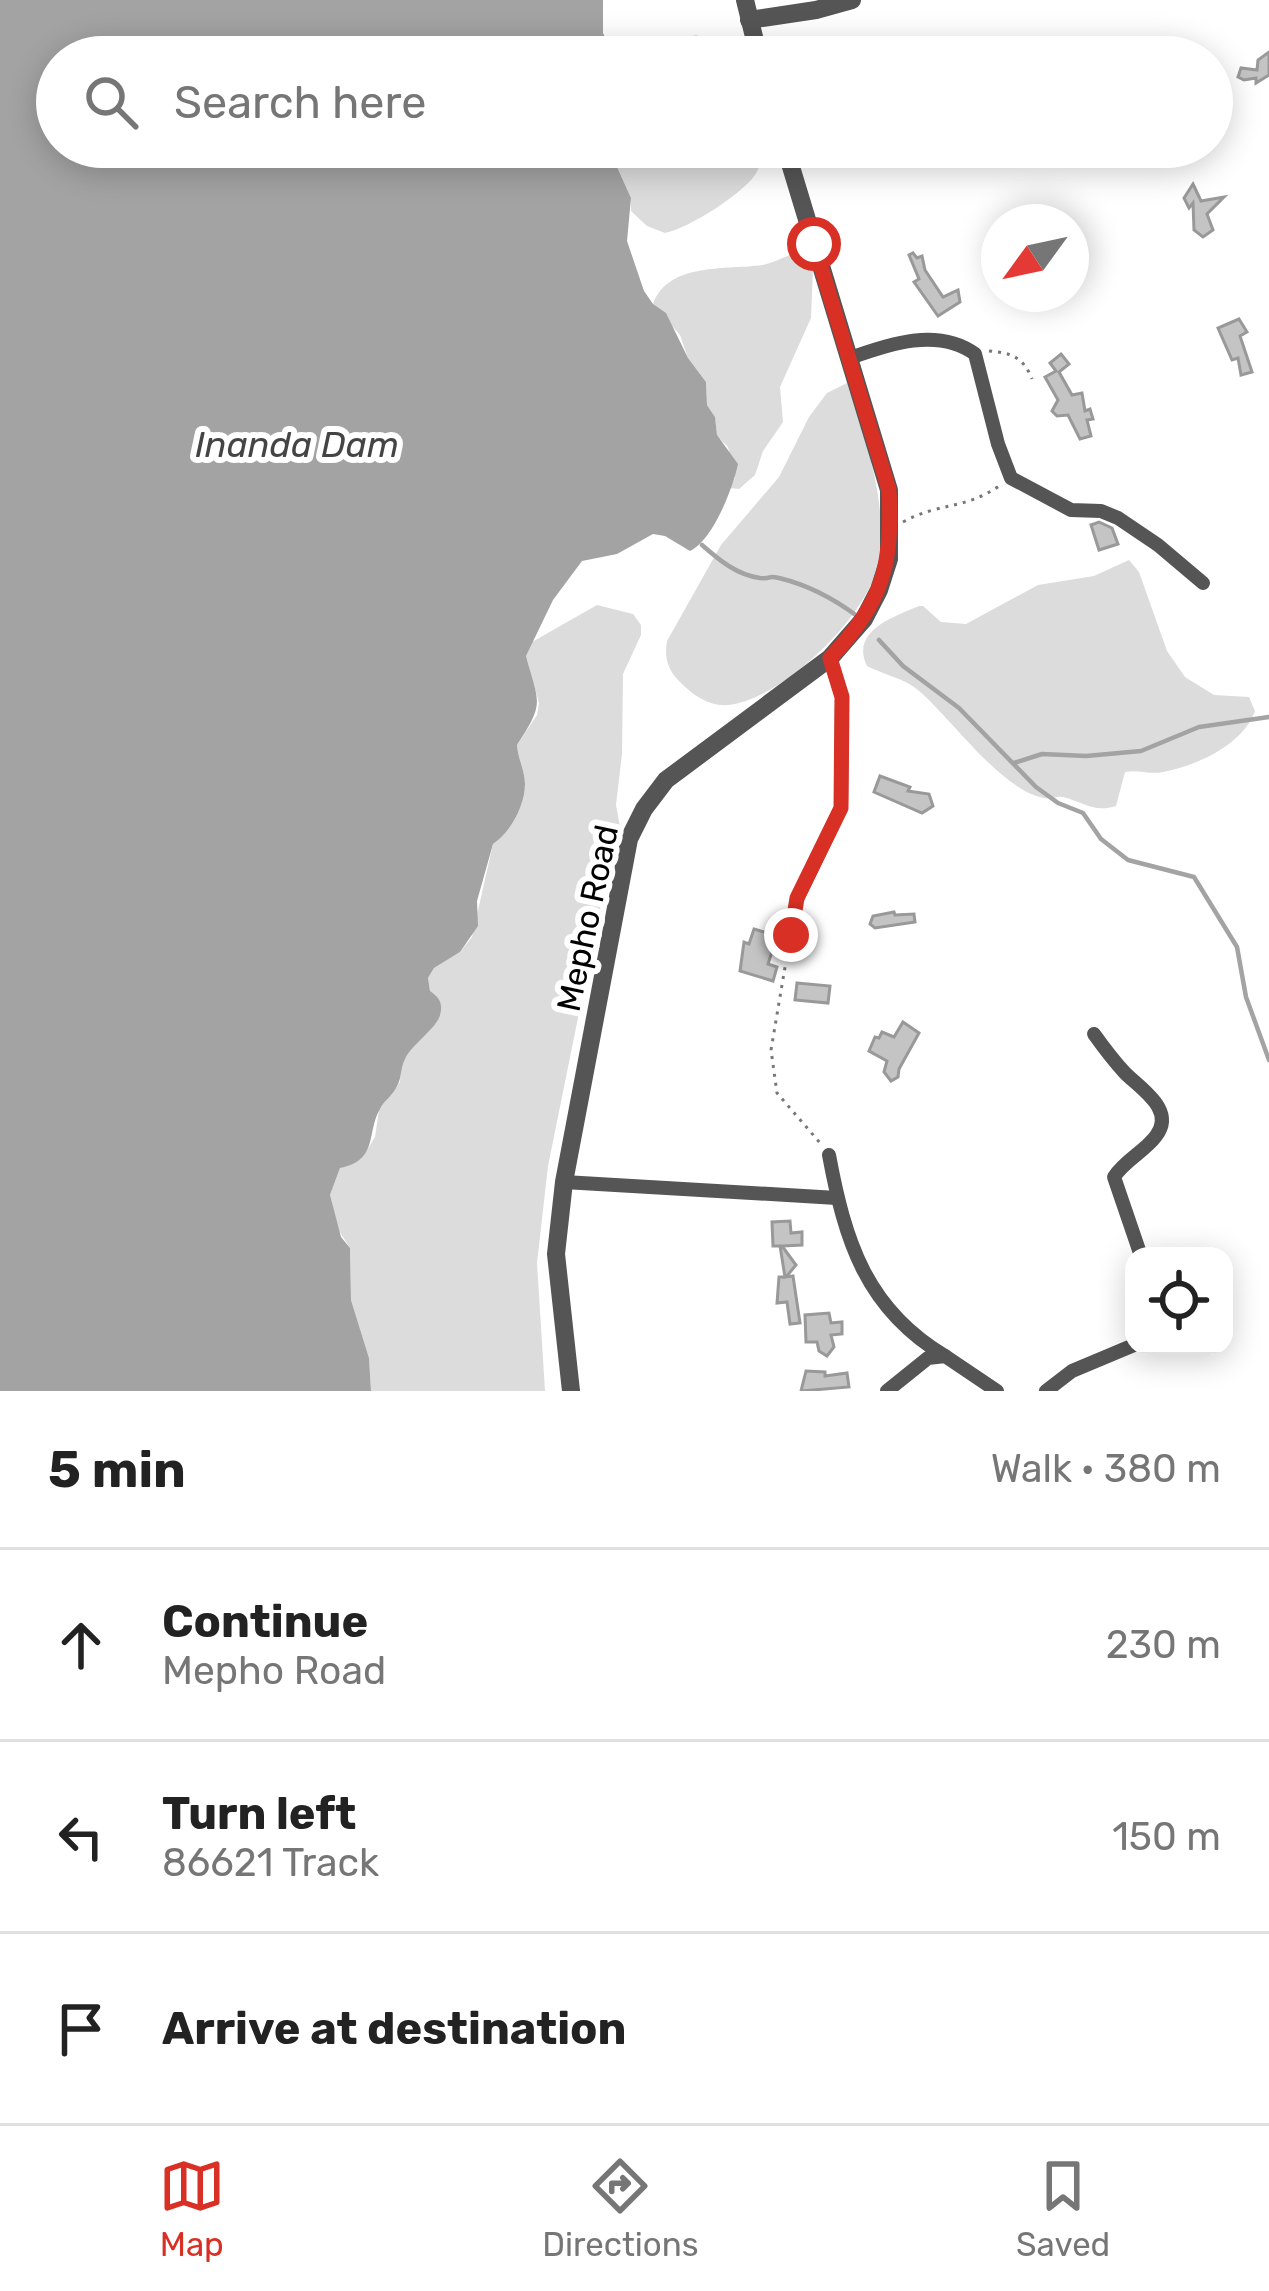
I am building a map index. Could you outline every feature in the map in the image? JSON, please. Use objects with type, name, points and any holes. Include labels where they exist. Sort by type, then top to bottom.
[{"type":"street","points":[[747,10],[816,10],[852,0]]},
{"type":"street","name":"Mepho Road","points":[[571,1391],[556,1254],[564,1182],[629,839],[666,780],[830,658],[864,619],[889,559],[889,490],[791,168]]},
{"type":"street","points":[[850,358],[903,341],[930,340],[956,343],[975,354],[1011,478],[1071,510],[1118,518],[1203,583]]},
{"type":"street","points":[[797,898],[841,808],[842,697],[830,658]]},
{"type":"street","points":[[1094,1034],[1148,1093],[1162,1116],[1162,1128],[1154,1140],[1114,1177],[1138,1247]]},
{"type":"street","points":[[830,1155],[837,1198],[865,1278],[917,1340],[997,1391]]},
{"type":"street","points":[[564,1182],[837,1198]]},
{"type":"street","points":[[1046,1391],[1072,1371],[1125,1349]]},
{"type":"street","points":[[887,1391],[928,1358],[945,1357]]},
{"type":"path","points":[[975,354],[1016,356],[1026,363],[1033,379]]},
{"type":"path","points":[[891,528],[927,509],[970,504],[1011,478]]},
{"type":"path","points":[[797,898],[770,1050],[777,1093],[830,1155]]},
{"type":"shaded area","points":[[617,168],[758,168],[738,192],[700,218],[665,233],[647,226],[631,211],[631,198]]},
{"type":"shaded area","points":[[790,255],[808,260],[813,268],[811,318],[780,387],[783,422],[763,451],[755,475],[739,489],[729,488],[735,478],[728,447],[717,436],[715,417],[707,405],[706,382],[688,358],[680,335],[653,304],[661,290],[685,275],[763,265]]},
{"type":"shaded area","points":[[847,383],[880,510],[880,555],[874,577],[845,625],[800,669],[751,699],[729,705],[708,702],[672,673],[667,641],[721,545],[779,477],[809,417],[827,393]]},
{"type":"shaded area","points":[[1129,560],[1139,572],[1167,651],[1185,677],[1214,695],[1249,697],[1255,711],[1240,734],[1203,759],[1163,772],[1125,772],[1116,806],[1095,808],[1063,797],[1028,793],[995,768],[918,690],[867,666],[863,654],[869,635],[919,606],[941,622],[966,624],[1038,585],[1094,576]]},
{"type":"shaded area","points":[[597,605],[633,614],[641,635],[623,674],[616,805],[621,832],[613,845],[548,1166],[537,1263],[545,1391],[371,1391],[369,1358],[351,1300],[350,1248],[338,1229],[330,1195],[340,1168],[366,1152],[375,1137],[379,1110],[400,1082],[401,1064],[424,1031],[428,978],[472,937],[493,844],[519,810],[525,784],[517,745],[537,715],[539,703],[526,656],[532,642]]},
{"type":"water","name":"Inanda Dam","points":[[0,0],[603,0],[604,36],[36,36],[36,168],[617,168],[631,198],[627,241],[644,291],[666,313],[706,382],[707,405],[715,417],[717,435],[738,464],[721,512],[698,545],[690,551],[653,534],[617,554],[582,561],[553,600],[526,656],[537,702],[517,745],[524,792],[515,818],[493,844],[477,901],[478,926],[460,952],[434,968],[428,978],[430,991],[441,1004],[438,1020],[405,1059],[399,1083],[376,1118],[366,1152],[340,1168],[330,1195],[341,1237],[350,1248],[351,1300],[369,1358],[371,1391],[0,1391]]},
{"type":"building","points":[[1269,52],[1269,75],[1256,83],[1256,78],[1238,77],[1241,68],[1257,70],[1258,60]]},
{"type":"building","points":[[1193,184],[1201,201],[1224,197],[1207,214],[1213,230],[1203,237],[1194,230],[1193,203],[1189,208],[1184,198]]},
{"type":"building","points":[[909,255],[922,256],[925,270],[943,297],[958,290],[960,302],[938,316],[914,282],[919,279]]},
{"type":"building","points":[[1239,319],[1247,332],[1240,336],[1252,372],[1241,375],[1238,358],[1232,360],[1218,328]]},
{"type":"building","points":[[1061,354],[1069,364],[1059,372],[1072,395],[1082,393],[1085,411],[1090,409],[1091,436],[1080,439],[1068,415],[1057,416],[1052,411],[1058,400],[1045,377],[1056,371],[1050,363]]},
{"type":"building","points":[[1099,522],[1112,528],[1118,544],[1099,550],[1091,525]]},
{"type":"building","points":[[880,776],[910,787],[908,791],[929,794],[933,806],[922,813],[874,792]]},
{"type":"building","points":[[914,914],[915,922],[875,928],[870,924],[873,916]]},
{"type":"building","points":[[754,929],[777,936],[768,964],[777,967],[773,981],[740,971],[744,942],[749,944]]},
{"type":"building","points":[[797,983],[830,986],[828,1003],[795,1000]]},
{"type":"building","points":[[903,1022],[919,1033],[898,1077],[891,1081],[884,1072],[887,1061],[869,1051],[875,1037],[882,1032],[894,1037]]},
{"type":"building","points":[[790,1221],[791,1233],[802,1232],[802,1245],[782,1246],[796,1265],[786,1277],[793,1276],[800,1323],[790,1324],[787,1302],[777,1303],[779,1277],[785,1277],[780,1246],[773,1246],[772,1222]]},
{"type":"building","points":[[829,1313],[831,1323],[842,1322],[842,1334],[831,1335],[834,1347],[827,1356],[819,1351],[817,1342],[806,1342],[805,1315]]},
{"type":"building","points":[[806,1371],[825,1372],[825,1376],[847,1373],[849,1387],[801,1391]]},
{"type":"waterway","points":[[702,545],[744,574],[800,584],[857,616]]},
{"type":"waterway","points":[[879,640],[903,666],[959,708],[1036,787],[1083,813],[1101,839],[1128,860],[1194,877],[1237,947],[1246,997],[1269,1060]]},
{"type":"waterway","points":[[1014,763],[1042,754],[1141,751],[1199,727],[1269,717]]},
{"type":"route","points":[[791,935],[797,898],[841,808],[842,697],[830,658],[864,619],[879,590],[889,559],[891,528],[889,490],[814,244]]}]
